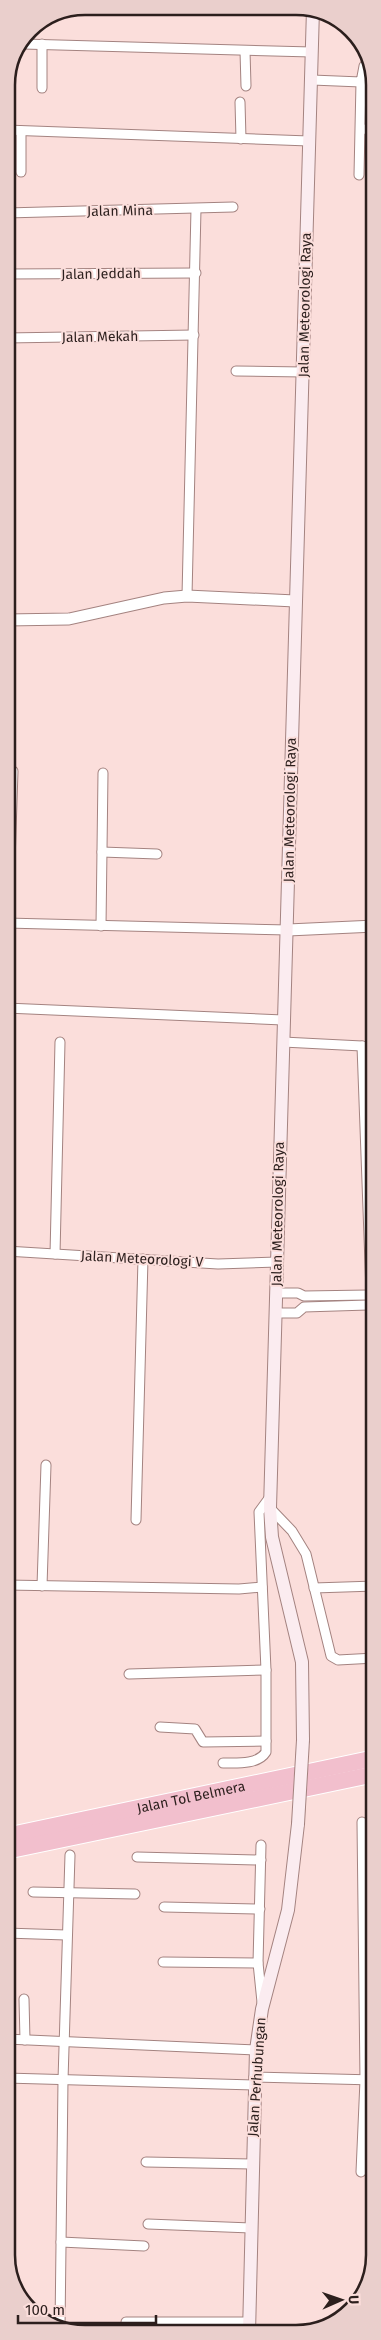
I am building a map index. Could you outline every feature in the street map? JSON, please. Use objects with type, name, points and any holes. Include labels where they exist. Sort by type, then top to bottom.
[{"type":"highway","name":"Jalan Tol Belmera","points":[[15,1834],[366,1760]]},
{"type":"highway","name":"Jalan Tol Belmera","points":[[15,1849],[366,1776]]},
{"type":"main road","name":"Jalan Meteorologi Raya","points":[[298,1824],[303,1740],[302,1662],[272,1537],[270,1502],[283,1020],[288,930],[295,601],[304,372],[313,17]]},
{"type":"main road","name":"Jalan Perhubungan","points":[[249,2325],[256,2050],[262,2009],[288,1910],[298,1824]]},
{"type":"street","points":[[29,44],[312,52]]},
{"type":"street","points":[[42,44],[42,88]]},
{"type":"street","points":[[245,51],[246,86]]},
{"type":"street","points":[[359,175],[359,144],[362,129],[361,82],[364,68]]},
{"type":"street","points":[[312,80],[361,82]]},
{"type":"street","points":[[240,102],[241,139]]},
{"type":"street","points":[[362,129],[366,129]]},
{"type":"street","points":[[15,131],[310,141]]},
{"type":"street","points":[[21,172],[22,131]]},
{"type":"street","name":"Jalan Mina","points":[[15,213],[233,207]]},
{"type":"street","points":[[187,596],[196,209]]},
{"type":"street","name":"Jalan Jeddah","points":[[15,274],[196,273]]},
{"type":"street","name":"Jalan Mekah","points":[[15,338],[194,336]]},
{"type":"street","points":[[236,371],[304,372]]},
{"type":"street","points":[[15,620],[69,619],[164,598],[187,596],[295,601]]},
{"type":"street","points":[[101,926],[103,773]]},
{"type":"street","points":[[102,852],[157,854]]},
{"type":"street","points":[[15,923],[288,930],[366,926]]},
{"type":"street","points":[[15,1008],[283,1020]]},
{"type":"street","points":[[55,1254],[60,1042]]},
{"type":"street","points":[[283,1042],[366,1047]]},
{"type":"street","points":[[362,1046],[366,1100]]},
{"type":"street","name":"Jalan Meteorologi V","points":[[15,1252],[218,1264],[277,1262]]},
{"type":"street","points":[[136,1520],[143,1259]]},
{"type":"street","points":[[277,1293],[298,1293],[304,1296],[366,1292]]},
{"type":"street","points":[[304,1296],[304,1307]]},
{"type":"street","points":[[276,1313],[297,1313],[304,1307],[366,1309]]},
{"type":"street","points":[[42,1586],[46,1465]]},
{"type":"street","points":[[223,1764],[245,1762],[262,1757],[266,1752],[266,1670],[259,1512],[270,1502],[302,1546],[331,1656],[338,1660],[366,1658]]},
{"type":"street","points":[[15,1585],[239,1589],[262,1587]]},
{"type":"street","points":[[314,1588],[366,1586]]},
{"type":"street","points":[[128,1674],[266,1670]]},
{"type":"street","points":[[160,1727],[194,1729],[203,1742],[266,1741]]},
{"type":"street","points":[[361,2172],[365,2080],[362,1822]]},
{"type":"street","points":[[261,1845],[258,1963],[262,2009]]},
{"type":"street","points":[[60,2321],[66,1935],[70,1855]]},
{"type":"street","points":[[138,1857],[261,1860]]},
{"type":"street","points":[[32,1892],[135,1894]]},
{"type":"street","points":[[164,1907],[260,1909]]},
{"type":"street","points":[[15,1933],[66,1935]]},
{"type":"street","points":[[163,1962],[258,1963]]},
{"type":"street","points":[[24,1999],[25,2040]]},
{"type":"street","points":[[15,2039],[256,2050]]},
{"type":"street","points":[[15,2078],[254,2081],[365,2080]]},
{"type":"street","points":[[146,2162],[252,2164]]},
{"type":"street","points":[[148,2224],[251,2228]]},
{"type":"street","points":[[61,2242],[144,2246]]},
{"type":"street","points":[[126,2322],[188,2325]]}]
